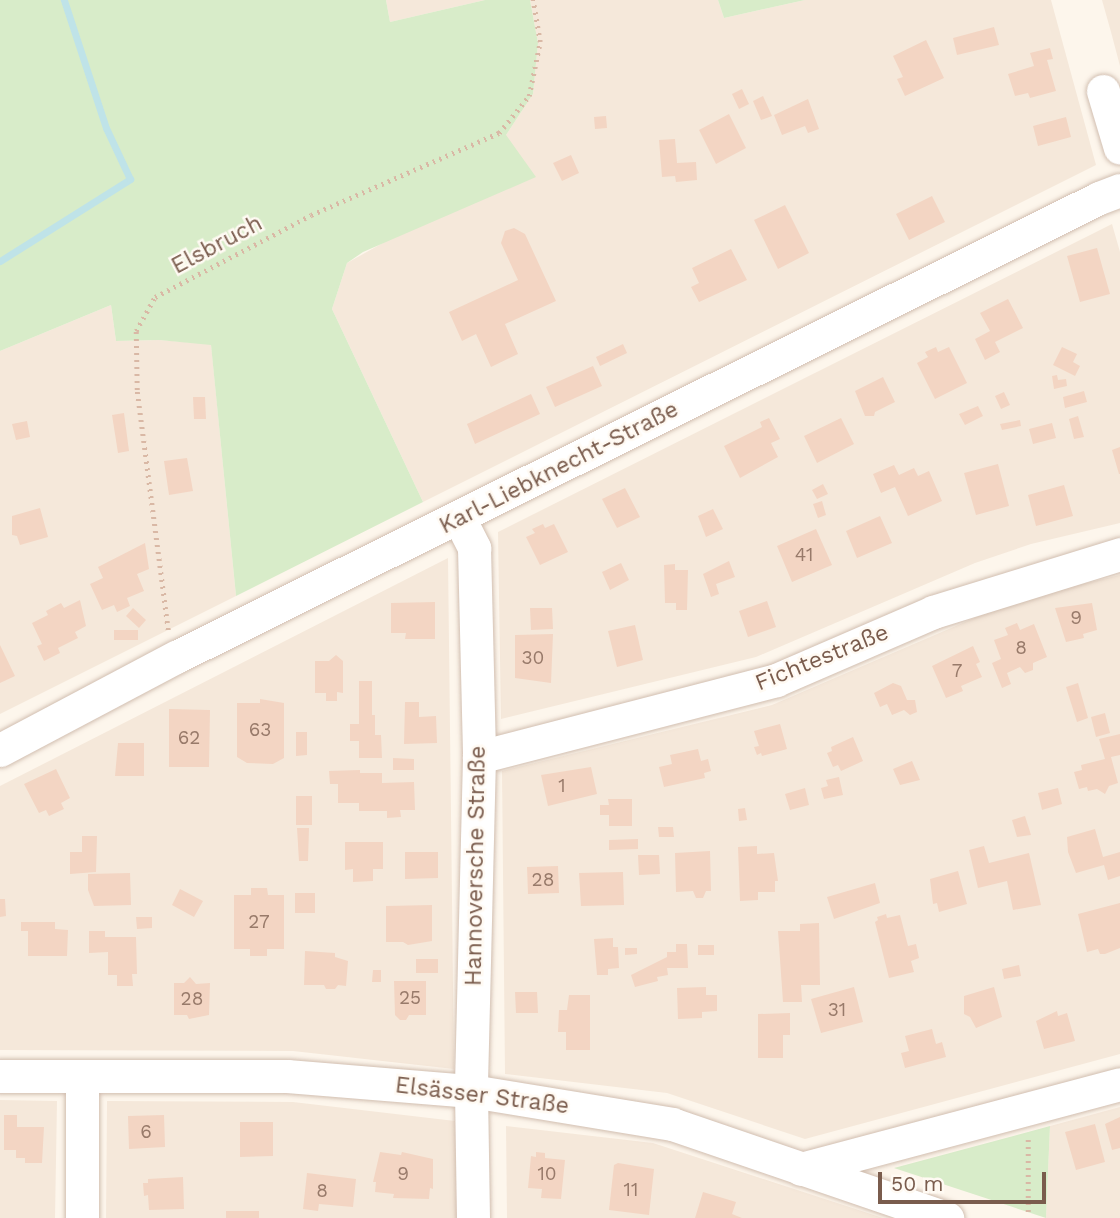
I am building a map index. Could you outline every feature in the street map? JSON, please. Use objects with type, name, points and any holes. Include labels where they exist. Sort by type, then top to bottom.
[{"type":"street","points":[[1102,91],[1120,148]]},
{"type":"street","name":"Karl-Liebknecht-Straße","points":[[0,750],[176,657],[1120,190]]},
{"type":"street","name":"Hannoversche Straße","points":[[459,519],[474,548],[479,757],[471,1091],[473,1218]]},
{"type":"street","name":"Fichtestraße","points":[[479,757],[776,680],[933,612],[1120,554]]},
{"type":"street","name":"Elsässer Straße","points":[[0,1076],[287,1076],[471,1091],[672,1124],[812,1180],[947,1218]]},
{"type":"street","points":[[82,1076],[82,1218]]},
{"type":"street","points":[[812,1180],[1120,1084]]},
{"type":"path","name":"Elsbruch","points":[[176,657],[169,637],[137,390],[136,331],[148,308],[155,297],[311,215],[499,133],[529,96],[540,43],[533,0]]},
{"type":"path","points":[[1028,1132],[1028,1212]]},
{"type":"shaded area","points":[[386,0],[485,0],[390,22]]},
{"type":"shaded area","points":[[530,0],[718,0],[724,18],[805,0],[1051,0],[1096,165],[423,502],[332,309],[347,263],[399,234],[506,135],[533,94],[538,43]]},
{"type":"shaded area","points":[[1102,0],[1120,0],[1120,66],[1111,32]]},
{"type":"shaded area","points":[[1112,224],[1120,252],[1120,523],[1031,544],[975,563],[756,657],[501,719],[498,532]]},
{"type":"shaded area","points":[[111,305],[116,341],[159,340],[211,344],[236,596],[0,714],[0,351]]},
{"type":"shaded area","points":[[448,558],[454,1069],[293,1051],[0,1050],[0,786]]},
{"type":"shaded area","points":[[1120,575],[1120,1054],[805,1139],[667,1093],[505,1074],[502,771],[772,705],[993,610],[1037,595]]},
{"type":"shaded area","points":[[0,1100],[57,1101],[55,1218],[0,1218]]},
{"type":"shaded area","points":[[107,1101],[293,1102],[455,1121],[457,1218],[106,1218]]},
{"type":"shaded area","points":[[1120,1107],[1120,1218],[1046,1218],[1050,1126]]},
{"type":"shaded area","points":[[506,1126],[653,1143],[883,1218],[507,1218]]},
{"type":"green space","points":[[0,0],[386,0],[390,22],[485,0],[530,0],[538,43],[533,94],[506,135],[536,177],[363,252],[347,263],[332,309],[423,502],[236,596],[211,345],[159,340],[116,341],[111,305],[0,351]]},
{"type":"green space","points":[[718,0],[805,0],[724,18]]},
{"type":"green space","points":[[1050,1126],[1046,1218],[894,1168],[1028,1132]]},
{"type":"building","points":[[994,27],[999,45],[957,55],[953,38]]},
{"type":"building","points":[[926,40],[944,78],[905,96],[897,79],[903,77],[893,56]]},
{"type":"building","points":[[1050,48],[1053,59],[1047,60],[1056,91],[1030,98],[1028,93],[1015,96],[1008,74],[1034,66],[1030,53]]},
{"type":"building","points":[[742,89],[749,104],[739,109],[732,94]]},
{"type":"building","points":[[763,96],[772,116],[761,120],[753,101]]},
{"type":"building","points":[[808,99],[819,129],[808,133],[805,126],[782,135],[774,115]]},
{"type":"building","points":[[729,114],[746,148],[716,164],[699,130]]},
{"type":"building","points":[[606,116],[607,128],[595,129],[594,117]]},
{"type":"building","points":[[1066,117],[1071,137],[1038,146],[1033,126]]},
{"type":"building","points":[[675,139],[677,163],[696,162],[697,180],[676,182],[675,176],[662,177],[659,140]]},
{"type":"building","points":[[571,155],[579,173],[562,181],[553,163]]},
{"type":"building","points":[[932,196],[945,222],[909,240],[896,214]]},
{"type":"building","points":[[785,205],[809,253],[778,269],[754,220]]},
{"type":"building","points":[[514,228],[525,234],[556,301],[505,324],[518,354],[491,367],[476,334],[462,341],[449,312],[518,280],[501,243],[505,231]]},
{"type":"building","points":[[1097,248],[1110,294],[1080,302],[1067,256]]},
{"type":"building","points":[[731,249],[747,280],[699,302],[691,287],[699,283],[692,268]]},
{"type":"building","points":[[1008,299],[1023,328],[995,342],[1000,352],[985,360],[975,339],[990,331],[980,313]]},
{"type":"building","points":[[623,344],[627,353],[600,366],[596,357]]},
{"type":"building","points":[[936,347],[938,352],[949,347],[967,383],[935,399],[917,363],[928,357],[925,352]]},
{"type":"building","points":[[1062,347],[1077,354],[1073,362],[1080,366],[1075,376],[1053,365]]},
{"type":"building","points":[[593,366],[602,386],[555,407],[546,387]]},
{"type":"building","points":[[1057,375],[1058,380],[1066,379],[1067,386],[1054,389],[1052,376]]},
{"type":"building","points":[[883,377],[895,402],[875,412],[874,416],[865,416],[855,391]]},
{"type":"building","points":[[1084,391],[1087,402],[1065,408],[1063,397]]},
{"type":"building","points":[[1004,392],[1010,405],[1001,409],[995,396]]},
{"type":"building","points":[[531,394],[540,414],[475,444],[467,424]]},
{"type":"building","points":[[193,397],[205,397],[206,419],[194,419]]},
{"type":"building","points":[[978,406],[983,416],[965,425],[959,414]]},
{"type":"building","points":[[124,413],[129,451],[118,453],[112,415]]},
{"type":"building","points":[[1078,416],[1084,437],[1074,439],[1069,419]]},
{"type":"building","points":[[769,418],[780,439],[771,443],[778,457],[740,478],[724,446],[762,427],[760,422]]},
{"type":"building","points":[[841,418],[854,444],[817,463],[804,436]]},
{"type":"building","points":[[1020,420],[1021,426],[1002,430],[1000,424]]},
{"type":"building","points":[[27,421],[30,437],[16,440],[12,424]]},
{"type":"building","points":[[1052,423],[1056,438],[1033,444],[1029,429]]},
{"type":"building","points":[[1120,447],[1120,474],[1119,474],[1112,450]]},
{"type":"building","points":[[187,458],[193,491],[169,495],[164,461]]},
{"type":"building","points":[[998,464],[1009,506],[976,515],[964,473]]},
{"type":"building","points":[[894,465],[899,475],[914,468],[918,476],[929,471],[942,501],[908,516],[895,487],[881,493],[873,474]]},
{"type":"building","points":[[823,484],[828,494],[817,499],[812,490]]},
{"type":"building","points":[[1064,485],[1073,516],[1036,526],[1028,495]]},
{"type":"building","points":[[625,488],[640,517],[617,528],[602,499]]},
{"type":"building","points":[[822,501],[826,515],[818,518],[813,504]]},
{"type":"building","points":[[40,508],[48,537],[20,545],[17,536],[12,535],[12,516]]},
{"type":"building","points":[[713,509],[723,529],[706,537],[698,516]]},
{"type":"building","points":[[880,516],[892,543],[857,558],[846,531]]},
{"type":"building","points":[[543,524],[545,528],[554,524],[568,552],[540,565],[526,537],[535,533],[532,529]]},
{"type":"building","points":[[816,529],[832,565],[792,582],[777,546]]},
{"type":"building","points":[[145,543],[149,569],[137,574],[144,591],[127,598],[130,606],[117,612],[114,605],[102,610],[90,584],[103,578],[98,567]]},
{"type":"building","points":[[729,561],[735,577],[716,584],[719,594],[711,597],[703,574]]},
{"type":"building","points":[[621,563],[629,580],[610,590],[602,572]]},
{"type":"building","points":[[675,564],[675,570],[688,570],[687,610],[676,610],[676,603],[665,603],[664,565]]},
{"type":"building","points":[[80,600],[86,626],[75,632],[78,638],[58,648],[60,653],[44,661],[37,646],[42,644],[32,623],[48,615],[46,611],[61,603],[64,608]]},
{"type":"building","points":[[767,601],[776,627],[748,637],[739,611]]},
{"type":"building","points":[[435,602],[435,639],[405,639],[406,633],[391,633],[391,603]]},
{"type":"building","points":[[1092,603],[1097,630],[1083,634],[1084,638],[1066,642],[1055,608]]},
{"type":"building","points":[[133,608],[146,620],[139,628],[126,616]]},
{"type":"building","points":[[530,608],[552,608],[553,629],[531,630]]},
{"type":"building","points":[[1017,623],[1020,630],[1034,624],[1047,657],[1033,663],[1033,670],[1025,673],[1020,667],[1007,673],[1011,684],[1002,688],[992,663],[1001,659],[994,640],[1008,635],[1005,628]]},
{"type":"building","points":[[635,625],[643,660],[617,667],[608,631]]},
{"type":"building","points":[[114,630],[138,630],[138,640],[114,640]]},
{"type":"building","points":[[553,634],[551,683],[515,678],[515,635]]},
{"type":"building","points":[[0,645],[15,676],[0,683]]},
{"type":"building","points":[[973,646],[980,662],[976,664],[982,677],[961,686],[963,691],[946,698],[932,666]]},
{"type":"building","points":[[336,655],[343,661],[343,693],[337,692],[337,701],[326,701],[326,693],[315,693],[315,661],[329,661]]},
{"type":"building","points":[[359,681],[372,681],[372,715],[375,715],[375,735],[381,735],[382,758],[359,758],[359,741],[350,741],[350,724],[359,724]]},
{"type":"building","points":[[893,683],[901,686],[907,700],[915,700],[917,712],[910,715],[904,710],[892,715],[887,704],[880,707],[874,693]]},
{"type":"building","points":[[1078,683],[1088,718],[1077,722],[1066,687]]},
{"type":"building","points":[[260,699],[284,703],[284,758],[273,764],[247,763],[237,757],[237,703],[260,703]]},
{"type":"building","points":[[405,702],[419,702],[419,717],[436,716],[437,743],[404,744]]},
{"type":"building","points":[[169,709],[210,710],[209,767],[169,767]]},
{"type":"building","points":[[1105,713],[1110,733],[1096,737],[1091,717]]},
{"type":"building","points":[[780,724],[787,749],[757,755],[754,747],[759,746],[754,731]]},
{"type":"building","points":[[296,732],[307,732],[307,755],[296,756]]},
{"type":"building","points":[[1120,734],[1120,755],[1111,757],[1118,783],[1109,786],[1105,794],[1097,789],[1088,791],[1087,787],[1079,789],[1074,772],[1082,770],[1081,765],[1105,759],[1099,739]]},
{"type":"building","points":[[853,737],[863,761],[841,771],[838,765],[833,767],[827,753],[832,751],[831,747]]},
{"type":"building","points":[[118,743],[144,743],[144,776],[115,776]]},
{"type":"building","points":[[698,749],[701,761],[708,759],[711,771],[704,773],[705,778],[664,787],[659,767],[672,764],[670,755]]},
{"type":"building","points":[[393,758],[414,759],[414,770],[393,770]]},
{"type":"building","points":[[912,761],[920,780],[900,785],[893,769]]},
{"type":"building","points":[[591,767],[597,794],[548,806],[541,775]]},
{"type":"building","points":[[56,769],[70,798],[61,803],[64,809],[49,816],[46,810],[39,813],[24,784]]},
{"type":"building","points":[[360,770],[360,773],[382,773],[382,783],[414,782],[415,810],[400,810],[401,817],[387,818],[387,811],[359,811],[359,803],[338,803],[338,784],[330,784],[329,771]]},
{"type":"building","points":[[839,777],[843,795],[824,799],[821,788],[828,786],[826,780]]},
{"type":"building","points":[[805,788],[809,805],[790,810],[785,794]]},
{"type":"building","points":[[1058,788],[1062,804],[1042,810],[1038,793]]},
{"type":"building","points":[[296,796],[312,796],[312,825],[296,825]]},
{"type":"building","points":[[608,799],[632,799],[632,826],[609,826],[609,815],[600,815],[600,805],[609,805]]},
{"type":"building","points":[[745,808],[747,820],[739,821],[738,809]]},
{"type":"building","points":[[1025,816],[1031,835],[1017,837],[1012,820]]},
{"type":"building","points":[[658,827],[673,827],[674,837],[659,837]]},
{"type":"building","points":[[297,828],[309,828],[308,861],[299,861]]},
{"type":"building","points":[[1095,829],[1103,857],[1120,852],[1120,876],[1108,880],[1104,865],[1076,873],[1068,852],[1067,837]]},
{"type":"building","points":[[82,836],[97,836],[96,872],[70,874],[70,852],[82,852]]},
{"type":"building","points":[[638,839],[638,849],[609,850],[609,840]]},
{"type":"building","points":[[345,842],[383,842],[383,869],[373,869],[373,881],[353,882],[353,869],[345,870]]},
{"type":"building","points":[[757,846],[757,854],[774,853],[778,881],[775,881],[775,892],[758,892],[758,900],[740,901],[738,847]]},
{"type":"building","points":[[984,846],[989,863],[1029,853],[1041,905],[1013,910],[1007,881],[978,888],[969,850]]},
{"type":"building","points":[[710,851],[711,891],[706,891],[703,898],[696,898],[693,891],[676,892],[675,853]]},
{"type":"building","points":[[405,852],[438,852],[438,878],[405,879]]},
{"type":"building","points":[[638,855],[659,855],[660,874],[639,875]]},
{"type":"building","points":[[558,866],[559,893],[528,894],[527,867]]},
{"type":"building","points":[[958,871],[967,904],[939,912],[937,903],[933,904],[930,879]]},
{"type":"building","points":[[623,872],[624,905],[581,906],[579,873]]},
{"type":"building","points":[[130,873],[131,905],[94,906],[88,890],[88,874]]},
{"type":"building","points":[[875,883],[880,903],[834,919],[827,897]]},
{"type":"building","points":[[251,888],[267,888],[268,895],[284,895],[284,949],[267,949],[267,956],[250,956],[250,949],[234,949],[234,895],[251,895]]},
{"type":"building","points":[[180,889],[203,901],[194,917],[172,905]]},
{"type":"building","points":[[295,893],[315,893],[315,913],[295,913]]},
{"type":"building","points":[[0,899],[5,899],[6,916],[0,917]]},
{"type":"building","points":[[1120,903],[1120,948],[1105,954],[1100,954],[1098,949],[1087,952],[1078,914]]},
{"type":"building","points":[[432,905],[432,941],[408,945],[403,942],[386,942],[386,906]]},
{"type":"building","points":[[886,914],[887,918],[900,915],[908,946],[916,944],[919,958],[911,961],[914,972],[889,978],[875,922],[877,917]]},
{"type":"building","points":[[136,917],[152,917],[152,928],[137,929]]},
{"type":"building","points":[[21,922],[55,922],[55,929],[68,930],[67,956],[28,956],[28,931],[21,931]]},
{"type":"building","points":[[819,923],[820,985],[801,985],[802,1002],[783,1002],[778,931],[800,931],[800,924]]},
{"type":"building","points":[[89,931],[105,931],[105,937],[136,937],[137,974],[132,974],[133,986],[117,986],[117,975],[108,975],[108,952],[89,953]]},
{"type":"building","points":[[613,938],[613,947],[618,947],[619,968],[608,969],[608,975],[597,975],[594,939]]},
{"type":"building","points":[[676,944],[687,944],[688,968],[667,968],[668,975],[657,977],[658,981],[635,987],[631,975],[667,957],[667,952],[676,952]]},
{"type":"building","points":[[698,945],[714,945],[714,955],[698,955]]},
{"type":"building","points":[[625,948],[637,948],[637,954],[625,955]]},
{"type":"building","points":[[305,951],[335,953],[335,957],[348,961],[346,986],[338,985],[335,989],[326,989],[324,985],[304,985]]},
{"type":"building","points":[[416,959],[438,959],[438,973],[416,973]]},
{"type":"building","points":[[1019,965],[1021,976],[1004,979],[1002,969]]},
{"type":"building","points":[[373,970],[381,970],[381,982],[372,982]]},
{"type":"building","points":[[190,977],[196,984],[210,983],[209,1015],[189,1019],[187,1015],[174,1015],[174,983],[184,983]]},
{"type":"building","points":[[394,981],[426,981],[426,1015],[409,1015],[406,1020],[400,1020],[395,1015]]},
{"type":"building","points":[[706,987],[706,995],[717,995],[717,1011],[702,1012],[702,1018],[678,1019],[677,988]]},
{"type":"building","points":[[854,987],[863,1022],[821,1033],[811,999]]},
{"type":"building","points":[[994,987],[1002,1017],[976,1028],[970,1017],[964,1014],[964,996]]},
{"type":"building","points":[[515,992],[537,992],[538,1013],[516,1013]]},
{"type":"building","points":[[569,995],[590,995],[590,1050],[566,1050],[566,1032],[558,1032],[559,1010],[567,1010]]},
{"type":"building","points":[[1057,1011],[1058,1016],[1067,1013],[1075,1041],[1044,1049],[1036,1021]]},
{"type":"building","points":[[790,1013],[790,1035],[783,1035],[783,1058],[758,1058],[758,1014]]},
{"type":"building","points":[[932,1029],[936,1044],[942,1042],[946,1057],[905,1068],[901,1053],[909,1051],[905,1036]]},
{"type":"building","points":[[4,1115],[17,1115],[17,1127],[44,1127],[42,1163],[25,1163],[25,1158],[16,1158],[16,1150],[4,1150]]},
{"type":"building","points":[[164,1115],[165,1147],[129,1149],[128,1116]]},
{"type":"building","points":[[1120,1117],[1120,1148],[1112,1150],[1105,1124]]},
{"type":"building","points":[[240,1122],[273,1122],[273,1156],[240,1157]]},
{"type":"building","points":[[1095,1124],[1105,1162],[1076,1170],[1065,1132]]},
{"type":"building","points":[[380,1152],[401,1155],[402,1152],[433,1159],[433,1189],[430,1188],[429,1199],[393,1198],[394,1194],[375,1192],[376,1182],[373,1182]]},
{"type":"building","points":[[536,1152],[545,1153],[545,1158],[565,1160],[561,1199],[541,1198],[542,1189],[528,1188],[531,1156],[536,1157]]},
{"type":"building","points":[[618,1163],[654,1169],[649,1215],[609,1210],[614,1165]]},
{"type":"building","points":[[307,1173],[356,1179],[353,1207],[319,1204],[318,1211],[303,1209]]},
{"type":"building","points":[[183,1177],[184,1209],[149,1210],[148,1195],[144,1196],[143,1183],[148,1183],[148,1179]]},
{"type":"building","points":[[703,1192],[736,1202],[732,1214],[742,1218],[695,1218]]},
{"type":"building","points":[[226,1211],[259,1211],[259,1218],[226,1218]]},
{"type":"waterway","points":[[0,261],[130,179],[106,128],[64,0]]}]
